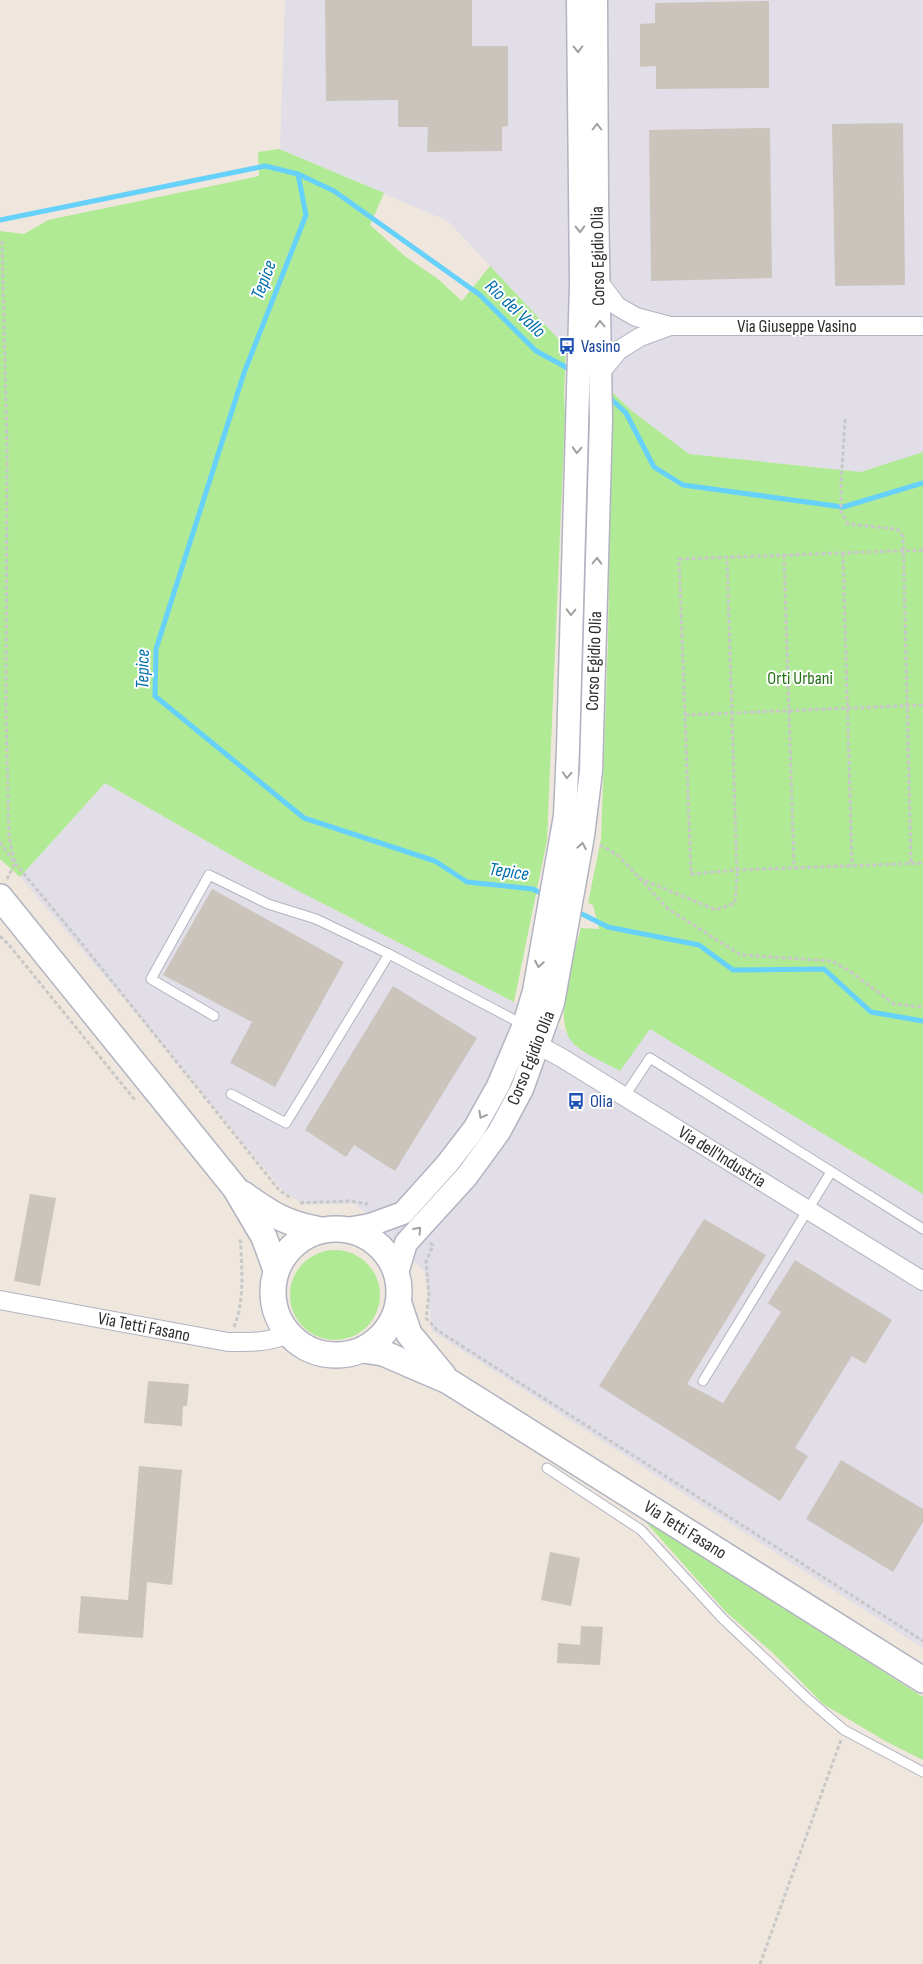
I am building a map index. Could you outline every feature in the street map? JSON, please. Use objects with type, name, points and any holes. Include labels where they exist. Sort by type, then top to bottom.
[{"type":"main road","points":[[2,891],[235,1188],[264,1237],[276,1270]]},
{"type":"main road","points":[[235,1188],[279,1219],[299,1226],[321,1230],[346,1229],[363,1234],[378,1244],[389,1257],[397,1273],[400,1288],[399,1304],[392,1323],[379,1339],[363,1350],[343,1356],[322,1354],[303,1347],[288,1334],[278,1319],[273,1303],[272,1287],[276,1270],[286,1252],[302,1238],[321,1230]]},
{"type":"main road","name":"Via Tetti Fasano","points":[[399,1304],[409,1334],[448,1381]]},
{"type":"main road","name":"Via Tetti Fasano","points":[[363,1350],[383,1353],[448,1381],[628,1508],[923,1680]]},
{"type":"street","name":"Corso Egidio Olia","points":[[578,0],[588,84]]},
{"type":"street","name":"Corso Egidio Olia","points":[[397,1273],[406,1243],[467,1176],[499,1132],[522,1089],[534,991],[565,816],[581,283],[588,201],[588,84],[596,0]]},
{"type":"street","name":"Corso Egidio Olia","points":[[346,1229],[370,1225],[403,1213],[474,1129],[528,1035],[553,1003],[574,894],[591,771],[601,419],[599,282],[588,201]]},
{"type":"street","name":"Via Giuseppe Vasino","points":[[599,282],[617,306],[636,317],[670,326],[923,326]]},
{"type":"street","name":"Via Giuseppe Vasino","points":[[600,373],[618,350],[640,337],[670,326]]},
{"type":"street","name":"Via dell'Industria","points":[[528,1035],[923,1281]]},
{"type":"street","name":"Via Tetti Fasano","points":[[0,1300],[228,1342],[262,1342],[288,1334]]},
{"type":"lane","points":[[214,1016],[151,979],[209,875],[268,904],[316,919],[389,954],[528,1035]]},
{"type":"lane","points":[[231,1094],[286,1123],[389,954]]},
{"type":"lane","points":[[624,1096],[650,1058],[923,1229]]},
{"type":"lane","points":[[703,1381],[831,1172]]},
{"type":"lane","points":[[547,1468],[628,1508],[640,1530],[723,1619],[809,1700],[844,1730],[923,1772]]},
{"type":"path","points":[[2,241],[7,446],[6,720],[9,837],[15,863],[2,891]]},
{"type":"path","points":[[845,419],[841,512],[848,524],[896,529],[902,536],[911,864]]},
{"type":"path","points":[[923,550],[678,559],[691,874],[737,870],[923,864]]},
{"type":"path","points":[[843,553],[852,866]]},
{"type":"path","points":[[784,555],[794,868]]},
{"type":"path","points":[[639,878],[716,910],[735,903],[737,870],[727,558]]},
{"type":"path","points":[[685,715],[923,706]]},
{"type":"path","points":[[583,836],[620,856],[668,908],[741,956],[832,962],[848,970],[894,1004],[923,1007]]},
{"type":"path","points":[[0,842],[279,1190],[298,1203],[348,1201],[375,1205]]},
{"type":"path","points":[[0,936],[137,1102]]},
{"type":"path","points":[[228,1342],[238,1319],[242,1281],[240,1238],[237,1230]]},
{"type":"path","points":[[428,1241],[433,1246],[426,1262],[429,1295],[426,1318],[437,1330],[923,1641]]},
{"type":"path","points":[[760,1964],[844,1730]]},
{"type":"shaded area","points":[[285,0],[923,0],[923,453],[861,472],[689,454],[632,411],[566,347],[448,221],[280,149]]},
{"type":"shaded area","points":[[105,783],[252,867],[514,1002],[565,1031],[575,1045],[620,1070],[650,1029],[923,1194],[923,1648],[432,1331],[425,1272],[356,1204],[302,1204],[282,1190],[160,1041],[20,877]]},
{"type":"green space","points":[[279,149],[384,193],[370,225],[406,257],[438,279],[462,301],[490,266],[566,347],[565,416],[547,840],[514,1002],[252,867],[105,783],[20,877],[0,859],[0,231],[24,234],[48,220],[259,176],[258,152]]},
{"type":"green space","name":"Orti Urbani","points":[[612,392],[632,411],[689,454],[861,472],[923,452],[923,1194],[650,1029],[620,1071],[581,1050],[568,1036],[564,1022],[566,989],[581,928],[599,929],[593,905],[588,903],[601,839],[608,642]]},
{"type":"green space","points":[[335,1250],[352,1254],[367,1263],[376,1278],[380,1295],[376,1312],[367,1327],[352,1336],[335,1340],[318,1336],[303,1327],[294,1312],[290,1295],[294,1278],[303,1263],[318,1254]]},
{"type":"green space","points":[[644,1520],[923,1697],[923,1760],[887,1742],[823,1704],[773,1653],[726,1612]]},
{"type":"building","points":[[325,0],[472,0],[472,46],[508,46],[508,126],[502,127],[502,151],[427,152],[428,127],[398,127],[398,100],[326,101]]},
{"type":"building","points":[[769,1],[769,88],[656,89],[656,66],[640,67],[640,24],[655,23],[655,3]]},
{"type":"building","points":[[903,123],[905,285],[835,286],[832,124]]},
{"type":"building","points":[[770,128],[772,278],[651,281],[649,130]]},
{"type":"building","points":[[212,889],[344,962],[275,1087],[230,1063],[252,1022],[163,975]]},
{"type":"building","points":[[393,986],[477,1038],[395,1171],[354,1145],[346,1157],[305,1130]]},
{"type":"building","points":[[30,1194],[56,1198],[40,1286],[14,1281]]},
{"type":"building","points":[[704,1219],[766,1255],[687,1384],[723,1403],[781,1312],[768,1303],[795,1260],[892,1320],[865,1364],[852,1356],[795,1448],[808,1456],[780,1501],[599,1386]]},
{"type":"building","points":[[148,1381],[189,1384],[187,1406],[183,1406],[182,1426],[144,1423]]},
{"type":"building","points":[[841,1460],[923,1509],[923,1522],[893,1572],[806,1519]]},
{"type":"building","points":[[139,1466],[182,1470],[172,1585],[147,1582],[143,1638],[78,1633],[81,1596],[128,1600]]},
{"type":"building","points":[[550,1552],[580,1558],[571,1606],[541,1600]]},
{"type":"building","points":[[581,1626],[603,1627],[600,1665],[557,1663],[558,1643],[580,1645]]},
{"type":"waterway","name":"Tepice","points":[[0,220],[265,166],[298,174],[306,215],[244,373],[156,649],[155,696],[304,818],[435,861],[467,882],[533,889],[544,895]]},
{"type":"waterway","name":"Rio del Vallo","points":[[298,174],[334,191],[480,295],[536,351],[573,371]]},
{"type":"waterway","name":"Rio del Vallo","points":[[608,396],[626,413],[654,467],[683,485],[843,507],[923,483]]},
{"type":"waterway","name":"Tepice","points":[[576,911],[608,927],[699,945],[733,970],[824,969],[871,1012],[923,1021]]},
{"type":"place","name":"Vasino","points":[[567,346]]},
{"type":"place","name":"Olia","points":[[576,1101]]}]
